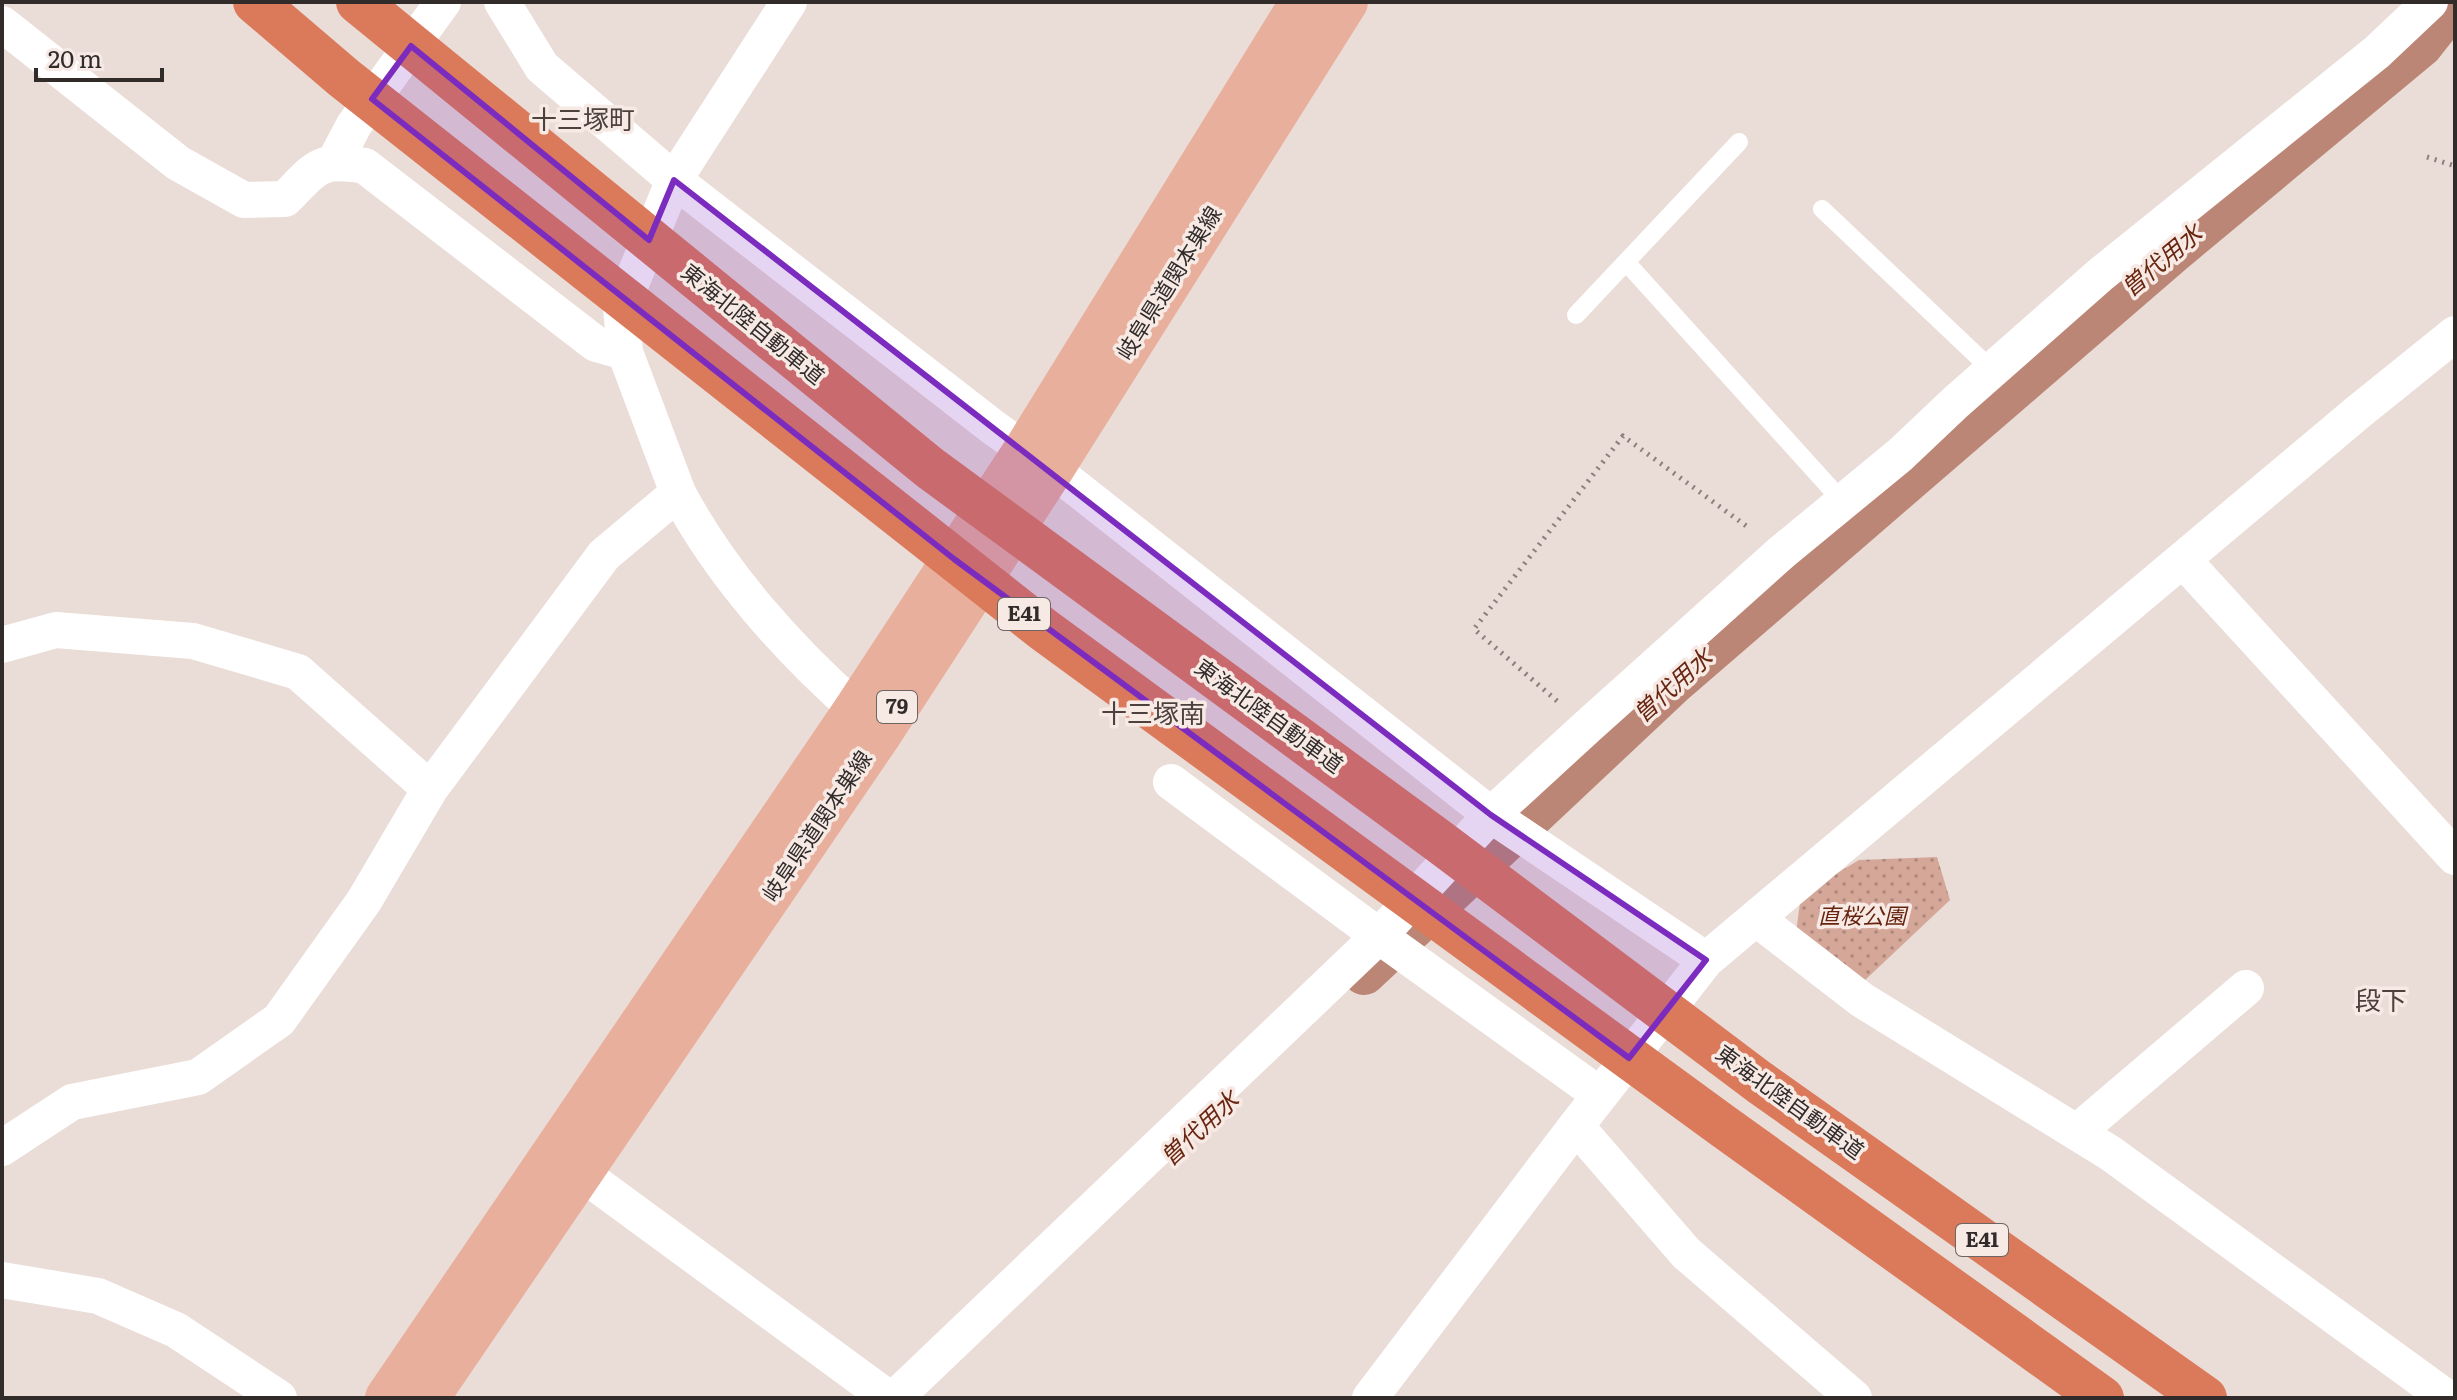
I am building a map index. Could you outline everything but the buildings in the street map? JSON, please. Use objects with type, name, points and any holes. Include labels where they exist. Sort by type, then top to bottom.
[{"type":"highway","name":"E41","points":[[255,2],[344,78],[1044,630],[1723,1126],[2102,1398]]},
{"type":"highway","name":"東海北陸自動車道","points":[[358,2],[930,468],[1428,832],[1759,1082],[2205,1398]]},
{"type":"main road","name":"岐阜県道関本巣線","points":[[427,1398],[879,735],[1302,2]]},
{"type":"main road","name":"岐阜県道関本巣線","points":[[387,1398],[856,709],[1039,459],[1346,2]]},
{"type":"street","points":[[335,161],[354,125],[443,2]]},
{"type":"street","points":[[502,2],[542,67],[674,180],[994,428],[1039,459],[1491,815],[1706,960]]},
{"type":"street","points":[[789,2],[674,180],[621,308],[625,352],[678,493],[689,513],[747,596],[829,685],[856,709]]},
{"type":"street","points":[[895,1398],[1379,936],[1491,815],[1587,727],[1782,552],[1900,455],[2100,275],[2377,52],[2430,2]]},
{"type":"street","points":[[2,24],[178,163],[244,200],[285,199],[316,169],[335,161],[365,166],[596,344],[625,352]]},
{"type":"street","points":[[1370,1398],[1706,960],[2455,334]]},
{"type":"street","points":[[2,1148],[72,1102],[198,1077],[279,1020],[364,901],[430,789],[604,555],[678,493]]},
{"type":"street","points":[[2184,561],[2455,857]]},
{"type":"street","points":[[2,645],[56,630],[193,641],[298,672],[430,789]]},
{"type":"street","points":[[1171,782],[1600,1095]]},
{"type":"street","points":[[1757,919],[1862,1000],[2110,1153],[2447,1398]]},
{"type":"street","points":[[2077,1132],[2246,988]]},
{"type":"street","points":[[1576,1126],[1686,1253],[1854,1398]]},
{"type":"street","points":[[580,1172],[888,1398]]},
{"type":"street","points":[[2,1280],[98,1296],[176,1330],[279,1398]]},
{"type":"lane","points":[[1576,315],[1739,142]]},
{"type":"lane","points":[[1822,209],[1992,370]]},
{"type":"lane","points":[[1626,262],[1843,502]]},
{"type":"path","points":[[2427,157],[2455,166]]},
{"type":"path","points":[[1587,727],[1474,629],[1623,436],[1782,552]]},
{"type":"highlighted area","points":[[411,46],[649,240],[674,180],[1491,815],[1706,960],[1629,1058],[954,559],[372,99]]},
{"type":"green space","points":[[2455,2],[2455,31],[2429,4]]},
{"type":"green space","name":"直桜公園","points":[[1937,857],[1950,900],[1864,981],[1796,933],[1801,895],[1859,860]]},
{"type":"waterway","name":"曽代用水","points":[[1364,973],[1675,681],[2172,252],[2421,45],[2455,2]]},
{"type":"district","name":"十三塚町","points":[[583,120]]},
{"type":"district","name":"十三塚南","points":[[1153,714]]},
{"type":"district","name":"段下","points":[[2381,1001]]}]
